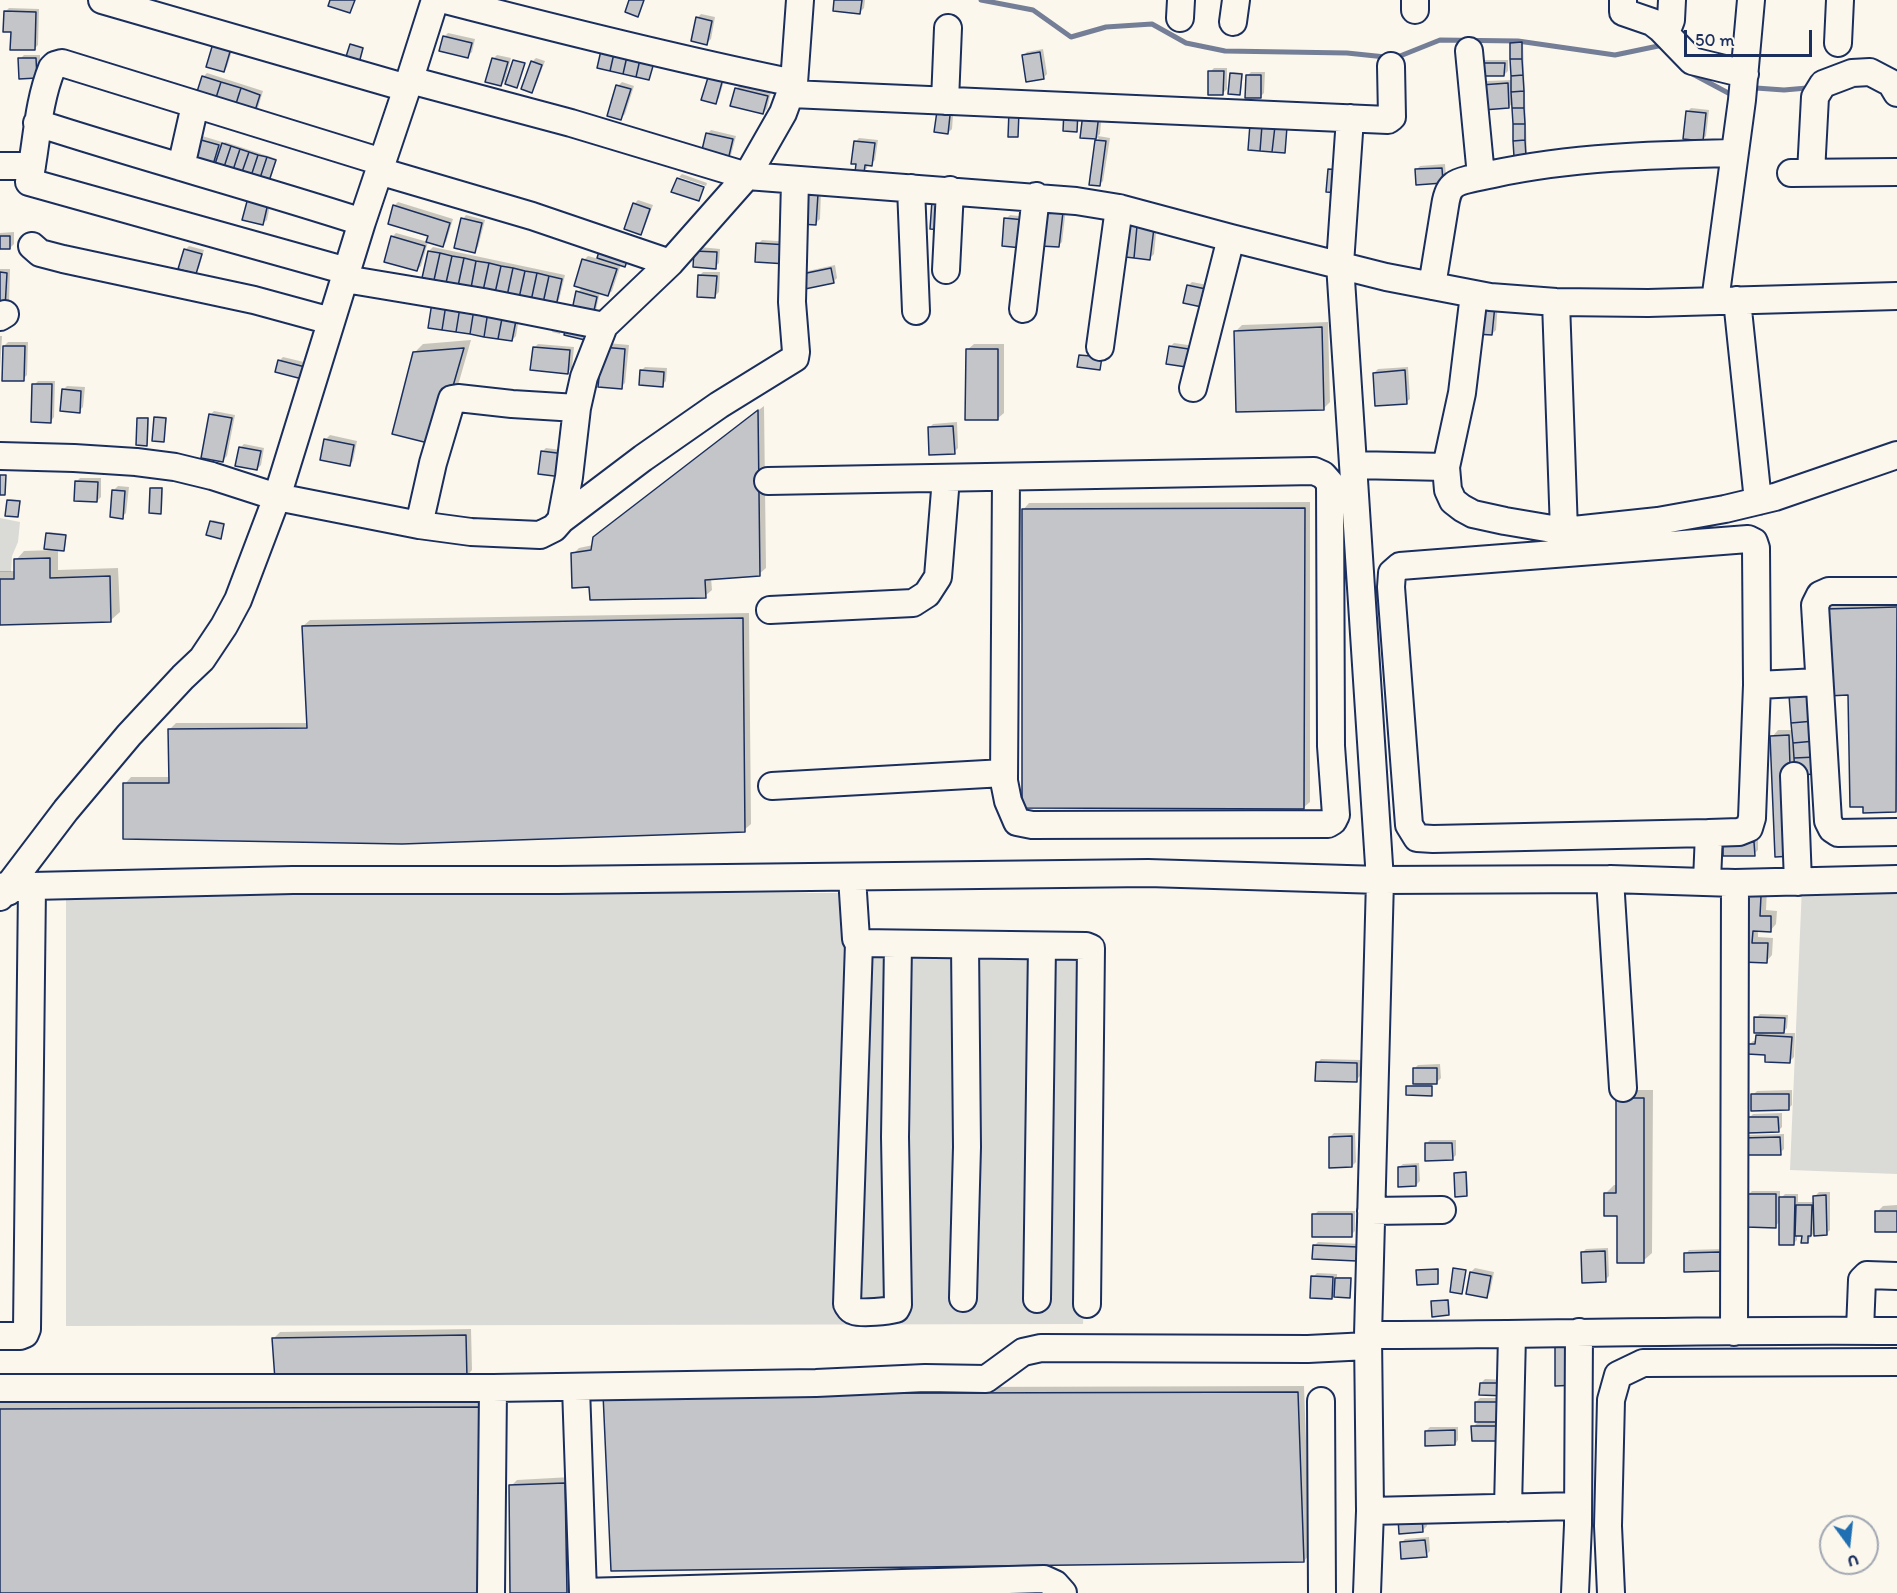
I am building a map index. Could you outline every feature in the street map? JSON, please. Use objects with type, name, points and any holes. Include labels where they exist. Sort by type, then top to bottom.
[{"type":"street","points":[[102,0],[409,84],[571,123],[747,176],[1036,196],[1076,201],[1119,208],[1386,277],[1474,294],[1556,302],[1648,303],[1897,296]]},
{"type":"street","points":[[561,520],[584,377],[604,326],[670,262],[747,176],[783,113],[793,89],[800,0]]},
{"type":"street","points":[[1623,0],[1623,12],[1652,22],[1666,33],[1692,61],[1744,85]]},
{"type":"street","points":[[1666,33],[1671,20],[1672,0]]},
{"type":"street","points":[[1751,0],[1744,85],[1734,153],[1726,301],[1758,501]]},
{"type":"street","points":[[1838,43],[1840,0]]},
{"type":"street","points":[[0,1336],[20,1336],[25,1334],[27,1329],[10,891],[80,793],[129,735],[183,676],[202,659],[238,600],[277,497],[362,222],[409,84],[434,1],[706,65],[793,89],[945,101],[1391,119],[1391,66]]},
{"type":"street","points":[[945,101],[948,28]]},
{"type":"street","points":[[1469,51],[1481,176]]},
{"type":"street","points":[[604,326],[346,275],[29,182],[42,96],[51,72],[55,65],[62,63],[670,262]]},
{"type":"street","points":[[1897,93],[1891,83],[1870,72],[1852,73],[1823,84],[1815,97],[1801,173],[1897,172]]},
{"type":"street","points":[[181,167],[195,105]]},
{"type":"street","points":[[1350,118],[1340,264],[1380,880],[1368,1340],[1370,1511],[1366,1593]]},
{"type":"street","points":[[37,123],[362,222]]},
{"type":"street","points":[[1432,286],[1445,206],[1448,193],[1454,185],[1481,176],[1529,166],[1676,154],[1734,153]]},
{"type":"street","points":[[0,166],[32,166]]},
{"type":"street","points":[[0,456],[74,458],[175,467],[212,476],[277,497],[419,525],[471,532],[540,535],[554,528],[561,520],[643,458],[719,405],[795,357],[792,286],[795,181]]},
{"type":"street","points":[[911,188],[916,311]]},
{"type":"street","points":[[946,270],[950,190]]},
{"type":"street","points":[[1023,309],[1036,196]]},
{"type":"street","points":[[1100,347],[1119,208]]},
{"type":"street","points":[[1193,388],[1231,238]]},
{"type":"street","points":[[32,246],[40,253],[63,259],[254,300],[331,321]]},
{"type":"street","points":[[1474,294],[1458,416],[1446,467],[1448,490],[1453,501],[1473,514],[1505,522],[1563,531],[1658,521],[1775,497],[1897,455]]},
{"type":"street","points":[[1556,302],[1563,531]]},
{"type":"street","points":[[419,525],[433,463],[452,399],[578,408]]},
{"type":"street","points":[[1353,465],[1446,467]]},
{"type":"street","points":[[768,481],[1314,471],[1323,475],[1330,483],[1332,746],[1336,815],[1333,821],[1328,824],[1032,825],[1017,822],[1008,801],[1004,773],[1006,477]]},
{"type":"street","points":[[770,610],[913,603],[927,594],[938,577],[946,478]]},
{"type":"street","points":[[1748,540],[1754,542],[1756,549],[1757,685],[1752,818],[1749,828],[1739,832],[1709,833],[1417,838],[1408,825],[1391,587],[1392,573],[1400,566],[1748,540]]},
{"type":"street","points":[[1897,591],[1829,591],[1820,596],[1815,605],[1828,821],[1838,834],[1897,832]]},
{"type":"street","points":[[1757,685],[1820,682]]},
{"type":"street","points":[[772,786],[1004,773]]},
{"type":"street","points":[[1794,776],[1798,882]]},
{"type":"street","points":[[1707,881],[1709,833]]},
{"type":"street","points":[[10,891],[293,880],[415,881],[1148,873],[1380,880],[1610,879],[1735,883],[1897,879]]},
{"type":"street","points":[[852,877],[856,939],[859,943],[847,1304],[855,1312],[889,1311],[896,1309],[898,1305],[895,1137],[898,945]]},
{"type":"street","points":[[1610,879],[1623,1088]]},
{"type":"street","points":[[1734,1332],[1735,883]]},
{"type":"street","points":[[859,943],[1091,948],[1087,1304]]},
{"type":"street","points":[[963,1298],[967,1147],[965,945]]},
{"type":"street","points":[[1037,1299],[1042,946]]},
{"type":"street","points":[[1371,1211],[1442,1210]]},
{"type":"street","points":[[1860,1330],[1862,1280],[1867,1275],[1897,1276]]},
{"type":"street","points":[[0,1388],[493,1388],[816,1383],[925,1378],[986,1379],[1023,1352],[1041,1348],[1308,1349],[1368,1340],[1579,1332],[1897,1330]]},
{"type":"street","points":[[1575,1593],[1579,1332]]},
{"type":"street","points":[[1508,1508],[1512,1335]]},
{"type":"street","points":[[1611,1593],[1611,1549],[1608,1526],[1611,1400],[1618,1375],[1643,1363],[1897,1362]]},
{"type":"street","points":[[576,1387],[583,1592],[1044,1579],[1055,1584],[1063,1593]]},
{"type":"street","points":[[491,1593],[493,1388]]},
{"type":"street","points":[[1321,1401],[1322,1593]]},
{"type":"street","points":[[1370,1511],[1577,1506]]},
{"type":"shaded area","points":[[0,518],[20,522],[18,542],[12,556],[11,572],[0,572]]},
{"type":"shaded area","points":[[1802,886],[1897,889],[1897,1174],[1790,1170]]},
{"type":"shaded area","points":[[66,893],[852,893],[850,948],[1098,952],[1083,1324],[66,1326]]},
{"type":"building","points":[[330,0],[355,0],[350,13],[328,6]]},
{"type":"building","points":[[629,0],[644,0],[638,17],[625,12]]},
{"type":"building","points":[[834,0],[862,0],[860,14],[833,11]]},
{"type":"building","points":[[4,11],[36,12],[35,50],[10,50],[11,32],[3,32]]},
{"type":"building","points":[[696,17],[712,21],[707,45],[691,41]]},
{"type":"building","points":[[443,36],[472,43],[468,58],[439,51]]},
{"type":"building","points":[[214,40],[232,45],[224,72],[206,67]]},
{"type":"building","points":[[1522,42],[1522,59],[1510,59],[1510,43]]},
{"type":"building","points":[[350,44],[363,48],[358,67],[344,63]]},
{"type":"building","points":[[602,46],[615,49],[610,71],[597,68]]},
{"type":"building","points":[[615,49],[628,52],[623,74],[610,71]]},
{"type":"building","points":[[628,52],[641,55],[636,77],[623,74]]},
{"type":"building","points":[[1040,52],[1044,79],[1026,82],[1022,55]]},
{"type":"building","points":[[641,55],[655,59],[649,80],[636,77]]},
{"type":"building","points":[[18,58],[36,58],[37,78],[19,79]]},
{"type":"building","points":[[492,58],[508,62],[501,86],[485,82]]},
{"type":"building","points":[[1510,59],[1522,59],[1523,75],[1511,76]]},
{"type":"building","points":[[513,60],[525,63],[517,88],[505,84]]},
{"type":"building","points":[[531,61],[542,65],[532,93],[521,89]]},
{"type":"building","points":[[1479,63],[1505,63],[1504,76],[1479,76]]},
{"type":"building","points":[[710,71],[724,75],[716,104],[701,100]]},
{"type":"building","points":[[1208,71],[1224,71],[1223,95],[1208,95]]},
{"type":"building","points":[[1230,73],[1242,74],[1240,95],[1228,94]]},
{"type":"building","points":[[1246,75],[1261,75],[1261,98],[1245,98]]},
{"type":"building","points":[[1523,75],[1524,91],[1511,92],[1511,76]]},
{"type":"building","points":[[202,76],[221,82],[214,104],[195,98]]},
{"type":"building","points":[[221,82],[241,88],[234,110],[214,104]]},
{"type":"building","points":[[1508,83],[1509,108],[1483,110],[1481,85]]},
{"type":"building","points":[[616,85],[631,89],[621,120],[607,116]]},
{"type":"building","points":[[241,88],[260,95],[253,117],[234,110]]},
{"type":"building","points":[[735,88],[768,96],[763,114],[730,106]]},
{"type":"building","points":[[1524,91],[1524,108],[1512,108],[1511,92]]},
{"type":"building","points":[[938,104],[951,106],[948,134],[934,132]]},
{"type":"building","points":[[1512,108],[1524,108],[1525,124],[1513,124]]},
{"type":"building","points":[[1064,110],[1078,111],[1077,132],[1063,131]]},
{"type":"building","points":[[1009,111],[1019,112],[1018,137],[1008,137]]},
{"type":"building","points":[[1686,111],[1706,113],[1703,141],[1683,139]]},
{"type":"building","points":[[1083,113],[1099,114],[1096,139],[1080,138]]},
{"type":"building","points":[[1250,124],[1262,125],[1260,151],[1248,150]]},
{"type":"building","points":[[1513,124],[1525,124],[1525,140],[1513,141]]},
{"type":"building","points":[[1262,125],[1275,126],[1272,152],[1260,151]]},
{"type":"building","points":[[1275,126],[1287,127],[1285,153],[1272,152]]},
{"type":"building","points":[[706,133],[733,139],[728,160],[701,154]]},
{"type":"building","points":[[194,138],[219,145],[212,168],[187,161]]},
{"type":"building","points":[[1095,140],[1106,141],[1100,186],[1089,185]]},
{"type":"building","points":[[1525,140],[1526,157],[1514,157],[1513,141]]},
{"type":"building","points":[[854,141],[875,143],[872,166],[865,165],[864,173],[855,172],[856,164],[851,164]]},
{"type":"building","points":[[222,143],[231,146],[224,167],[215,164]]},
{"type":"building","points":[[231,146],[240,149],[233,170],[224,167]]},
{"type":"building","points":[[240,149],[249,152],[242,172],[233,170]]},
{"type":"building","points":[[249,152],[258,155],[251,176],[242,172]]},
{"type":"building","points":[[258,155],[267,157],[260,178],[251,176]]},
{"type":"building","points":[[267,157],[276,160],[269,181],[260,178]]},
{"type":"building","points":[[1442,168],[1443,183],[1416,185],[1415,169]]},
{"type":"building","points":[[1328,169],[1342,170],[1341,193],[1326,192]]},
{"type":"building","points":[[677,178],[704,187],[699,201],[671,192]]},
{"type":"building","points":[[249,194],[269,199],[263,225],[242,220]]},
{"type":"building","points":[[801,194],[818,194],[816,225],[800,224]]},
{"type":"building","points":[[932,200],[945,201],[943,230],[930,229]]},
{"type":"building","points":[[633,203],[650,209],[641,235],[624,229]]},
{"type":"building","points":[[393,205],[450,223],[443,247],[426,242],[428,236],[388,224]]},
{"type":"building","points":[[1043,210],[1063,212],[1059,247],[1040,246]]},
{"type":"building","points":[[461,218],[482,223],[475,253],[454,248]]},
{"type":"building","points":[[1004,218],[1025,220],[1022,248],[1002,246]]},
{"type":"building","points":[[1121,225],[1137,226],[1134,258],[1117,256]]},
{"type":"building","points":[[1137,226],[1154,228],[1150,260],[1134,258]]},
{"type":"building","points":[[0,236],[10,236],[10,249],[0,249]]},
{"type":"building","points":[[391,236],[425,246],[417,271],[384,262]]},
{"type":"building","points":[[602,242],[630,252],[625,267],[597,258]]},
{"type":"building","points":[[756,243],[788,245],[787,264],[755,262]]},
{"type":"building","points":[[184,249],[202,254],[196,274],[178,269]]},
{"type":"building","points":[[428,251],[440,253],[434,280],[422,278]]},
{"type":"building","points":[[694,251],[717,252],[716,269],[693,267]]},
{"type":"building","points":[[440,253],[452,256],[446,283],[434,280]]},
{"type":"building","points":[[452,256],[464,258],[458,286],[446,283]]},
{"type":"building","points":[[464,258],[476,261],[471,288],[458,286]]},
{"type":"building","points":[[582,259],[617,269],[608,296],[574,286]]},
{"type":"building","points":[[476,261],[489,263],[483,291],[471,288]]},
{"type":"building","points":[[489,263],[501,266],[495,293],[483,291]]},
{"type":"building","points":[[501,266],[513,268],[507,296],[495,293]]},
{"type":"building","points":[[513,268],[525,271],[519,298],[507,296]]},
{"type":"building","points":[[831,268],[834,283],[805,289],[802,274]]},
{"type":"building","points":[[525,271],[537,273],[531,301],[519,298]]},
{"type":"building","points":[[0,272],[7,273],[5,308],[0,308]]},
{"type":"building","points":[[537,273],[549,276],[543,303],[531,301]]},
{"type":"building","points":[[698,275],[717,276],[715,298],[697,297]]},
{"type":"building","points":[[549,276],[562,279],[556,306],[543,303]]},
{"type":"building","points":[[1187,285],[1215,291],[1211,309],[1183,303]]},
{"type":"building","points":[[576,291],[597,297],[593,315],[572,310]]},
{"type":"building","points":[[433,296],[447,298],[442,330],[428,328]]},
{"type":"building","points":[[447,298],[461,301],[456,332],[442,330]]},
{"type":"building","points":[[461,301],[475,303],[470,334],[456,332]]},
{"type":"building","points":[[475,303],[489,305],[484,337],[470,334]]},
{"type":"building","points":[[1477,304],[1495,305],[1492,335],[1475,334]]},
{"type":"building","points":[[489,305],[504,308],[498,339],[484,337]]},
{"type":"building","points":[[504,308],[518,310],[512,341],[498,339]]},
{"type":"building","points":[[567,322],[588,327],[585,340],[564,335]]},
{"type":"building","points":[[1322,327],[1324,410],[1236,412],[1234,331]]},
{"type":"building","points":[[3,346],[25,346],[24,381],[2,381]]},
{"type":"building","points":[[1169,346],[1195,350],[1193,368],[1166,364]]},
{"type":"building","points":[[533,347],[570,350],[568,374],[530,370]]},
{"type":"building","points":[[602,347],[625,349],[622,389],[598,387]]},
{"type":"building","points":[[464,348],[436,445],[392,434],[413,352]]},
{"type":"building","points":[[966,349],[998,349],[998,420],[965,420]]},
{"type":"building","points":[[1079,355],[1102,357],[1100,370],[1077,367]]},
{"type":"building","points":[[278,360],[309,368],[306,380],[275,372]]},
{"type":"building","points":[[640,370],[664,372],[663,387],[639,385]]},
{"type":"building","points":[[1405,370],[1407,404],[1375,406],[1373,373]]},
{"type":"building","points":[[32,384],[52,384],[51,423],[31,422]]},
{"type":"building","points":[[62,389],[81,391],[80,413],[60,411]]},
{"type":"building","points":[[758,410],[760,576],[705,580],[706,598],[590,600],[589,587],[572,588],[571,553],[591,550],[593,537]]},
{"type":"building","points":[[209,414],[232,418],[223,462],[201,458]]},
{"type":"building","points":[[154,417],[166,418],[164,442],[152,441]]},
{"type":"building","points":[[137,418],[148,418],[147,446],[136,445]]},
{"type":"building","points":[[953,426],[955,454],[929,455],[928,427]]},
{"type":"building","points":[[324,439],[354,445],[350,466],[320,460]]},
{"type":"building","points":[[239,447],[261,451],[257,470],[235,466]]},
{"type":"building","points":[[541,451],[565,454],[562,477],[538,474]]},
{"type":"building","points":[[0,475],[6,475],[5,495],[0,495]]},
{"type":"building","points":[[75,481],[98,482],[97,502],[74,501]]},
{"type":"building","points":[[150,488],[162,488],[161,514],[149,513]]},
{"type":"building","points":[[112,490],[125,491],[123,519],[110,517]]},
{"type":"building","points":[[7,500],[20,501],[18,517],[5,516]]},
{"type":"building","points":[[1305,508],[1304,809],[1022,808],[1022,509]]},
{"type":"building","points":[[210,521],[224,524],[221,539],[206,535]]},
{"type":"building","points":[[46,533],[66,535],[64,551],[44,549]]},
{"type":"building","points":[[50,558],[50,578],[110,576],[111,622],[0,625],[0,579],[14,579],[14,559]]},
{"type":"building","points":[[1897,607],[1896,812],[1863,813],[1863,807],[1850,807],[1848,695],[1827,696],[1825,609]]},
{"type":"building","points":[[743,618],[745,832],[402,844],[123,839],[123,783],[169,783],[168,729],[307,728],[302,626]]},
{"type":"building","points":[[1811,693],[1814,721],[1791,723],[1789,695]]},
{"type":"building","points":[[1814,721],[1815,741],[1793,743],[1791,723]]},
{"type":"building","points":[[1789,735],[1793,856],[1775,857],[1770,736]]},
{"type":"building","points":[[1815,741],[1816,757],[1794,758],[1793,743]]},
{"type":"building","points":[[1816,757],[1818,774],[1795,775],[1794,758]]},
{"type":"building","points":[[1723,842],[1754,842],[1755,856],[1723,856]]},
{"type":"building","points":[[1745,895],[1761,896],[1760,916],[1771,916],[1771,932],[1753,931],[1752,943],[1768,943],[1767,963],[1742,962]]},
{"type":"building","points":[[1754,1017],[1785,1018],[1784,1033],[1754,1033]]},
{"type":"building","points":[[1756,1035],[1792,1037],[1790,1063],[1765,1062],[1765,1055],[1747,1054],[1748,1044],[1755,1044]]},
{"type":"building","points":[[1316,1062],[1357,1063],[1357,1082],[1315,1081]]},
{"type":"building","points":[[1413,1068],[1437,1068],[1437,1084],[1413,1084]]},
{"type":"building","points":[[1406,1086],[1432,1086],[1432,1096],[1406,1095]]},
{"type":"building","points":[[1751,1094],[1789,1094],[1789,1110],[1751,1111]]},
{"type":"building","points":[[1616,1098],[1644,1098],[1644,1263],[1617,1263],[1617,1216],[1604,1216],[1604,1193],[1616,1193]]},
{"type":"building","points":[[1748,1117],[1778,1117],[1779,1132],[1748,1133]]},
{"type":"building","points":[[1352,1136],[1352,1167],[1329,1168],[1329,1137]]},
{"type":"building","points":[[1780,1137],[1781,1155],[1742,1155],[1742,1138]]},
{"type":"building","points":[[1425,1143],[1452,1143],[1453,1160],[1425,1161]]},
{"type":"building","points":[[1416,1166],[1416,1186],[1398,1187],[1398,1167]]},
{"type":"building","points":[[1466,1172],[1467,1196],[1455,1197],[1454,1173]]},
{"type":"building","points":[[1747,1194],[1776,1194],[1776,1228],[1746,1227]]},
{"type":"building","points":[[1826,1195],[1827,1235],[1814,1236],[1813,1196]]},
{"type":"building","points":[[1779,1197],[1795,1197],[1794,1245],[1779,1245]]},
{"type":"building","points":[[1796,1205],[1812,1205],[1811,1236],[1808,1236],[1808,1243],[1801,1243],[1802,1236],[1795,1236]]},
{"type":"building","points":[[1875,1211],[1897,1211],[1897,1232],[1875,1232]]},
{"type":"building","points":[[1312,1214],[1352,1214],[1352,1237],[1312,1237]]},
{"type":"building","points":[[1313,1245],[1358,1247],[1357,1261],[1312,1259]]},
{"type":"building","points":[[1605,1251],[1606,1282],[1582,1283],[1581,1252]]},
{"type":"building","points":[[1720,1252],[1720,1271],[1684,1272],[1684,1253]]},
{"type":"building","points":[[1453,1268],[1466,1270],[1462,1294],[1450,1292]]},
{"type":"building","points":[[1438,1269],[1438,1284],[1417,1285],[1416,1270]]},
{"type":"building","points":[[1470,1272],[1491,1276],[1487,1298],[1466,1294]]},
{"type":"building","points":[[1311,1276],[1333,1277],[1332,1299],[1310,1298]]},
{"type":"building","points":[[1335,1278],[1351,1278],[1350,1298],[1334,1297]]},
{"type":"building","points":[[1448,1300],[1449,1315],[1432,1317],[1431,1301]]},
{"type":"building","points":[[466,1335],[467,1378],[275,1380],[272,1338]]},
{"type":"building","points":[[1555,1339],[1577,1339],[1577,1385],[1555,1386]]},
{"type":"building","points":[[1480,1383],[1508,1383],[1508,1396],[1479,1395]]},
{"type":"building","points":[[1298,1392],[1304,1562],[611,1571],[603,1394]]},
{"type":"building","points":[[1475,1402],[1503,1402],[1503,1422],[1475,1422]]},
{"type":"building","points":[[481,1407],[479,1593],[0,1593],[0,1409]]},
{"type":"building","points":[[1471,1426],[1503,1426],[1503,1441],[1472,1441]]},
{"type":"building","points":[[1455,1430],[1455,1445],[1425,1446],[1425,1431]]},
{"type":"building","points":[[565,1483],[567,1593],[510,1593],[509,1485]]},
{"type":"building","points":[[1422,1515],[1423,1532],[1399,1534],[1398,1518]]},
{"type":"building","points":[[1425,1540],[1427,1557],[1401,1559],[1400,1542]]},
{"type":"waterway","points":[[981,0],[1033,10],[1071,37],[1106,27],[1152,24],[1186,43],[1225,51],[1347,53],[1395,58],[1440,40],[1518,41],[1615,55],[1663,45],[1665,48]]},
{"type":"waterway","points":[[1687,71],[1732,95],[1735,94]]},
{"type":"waterway","points":[[1750,90],[1807,88]]}]
